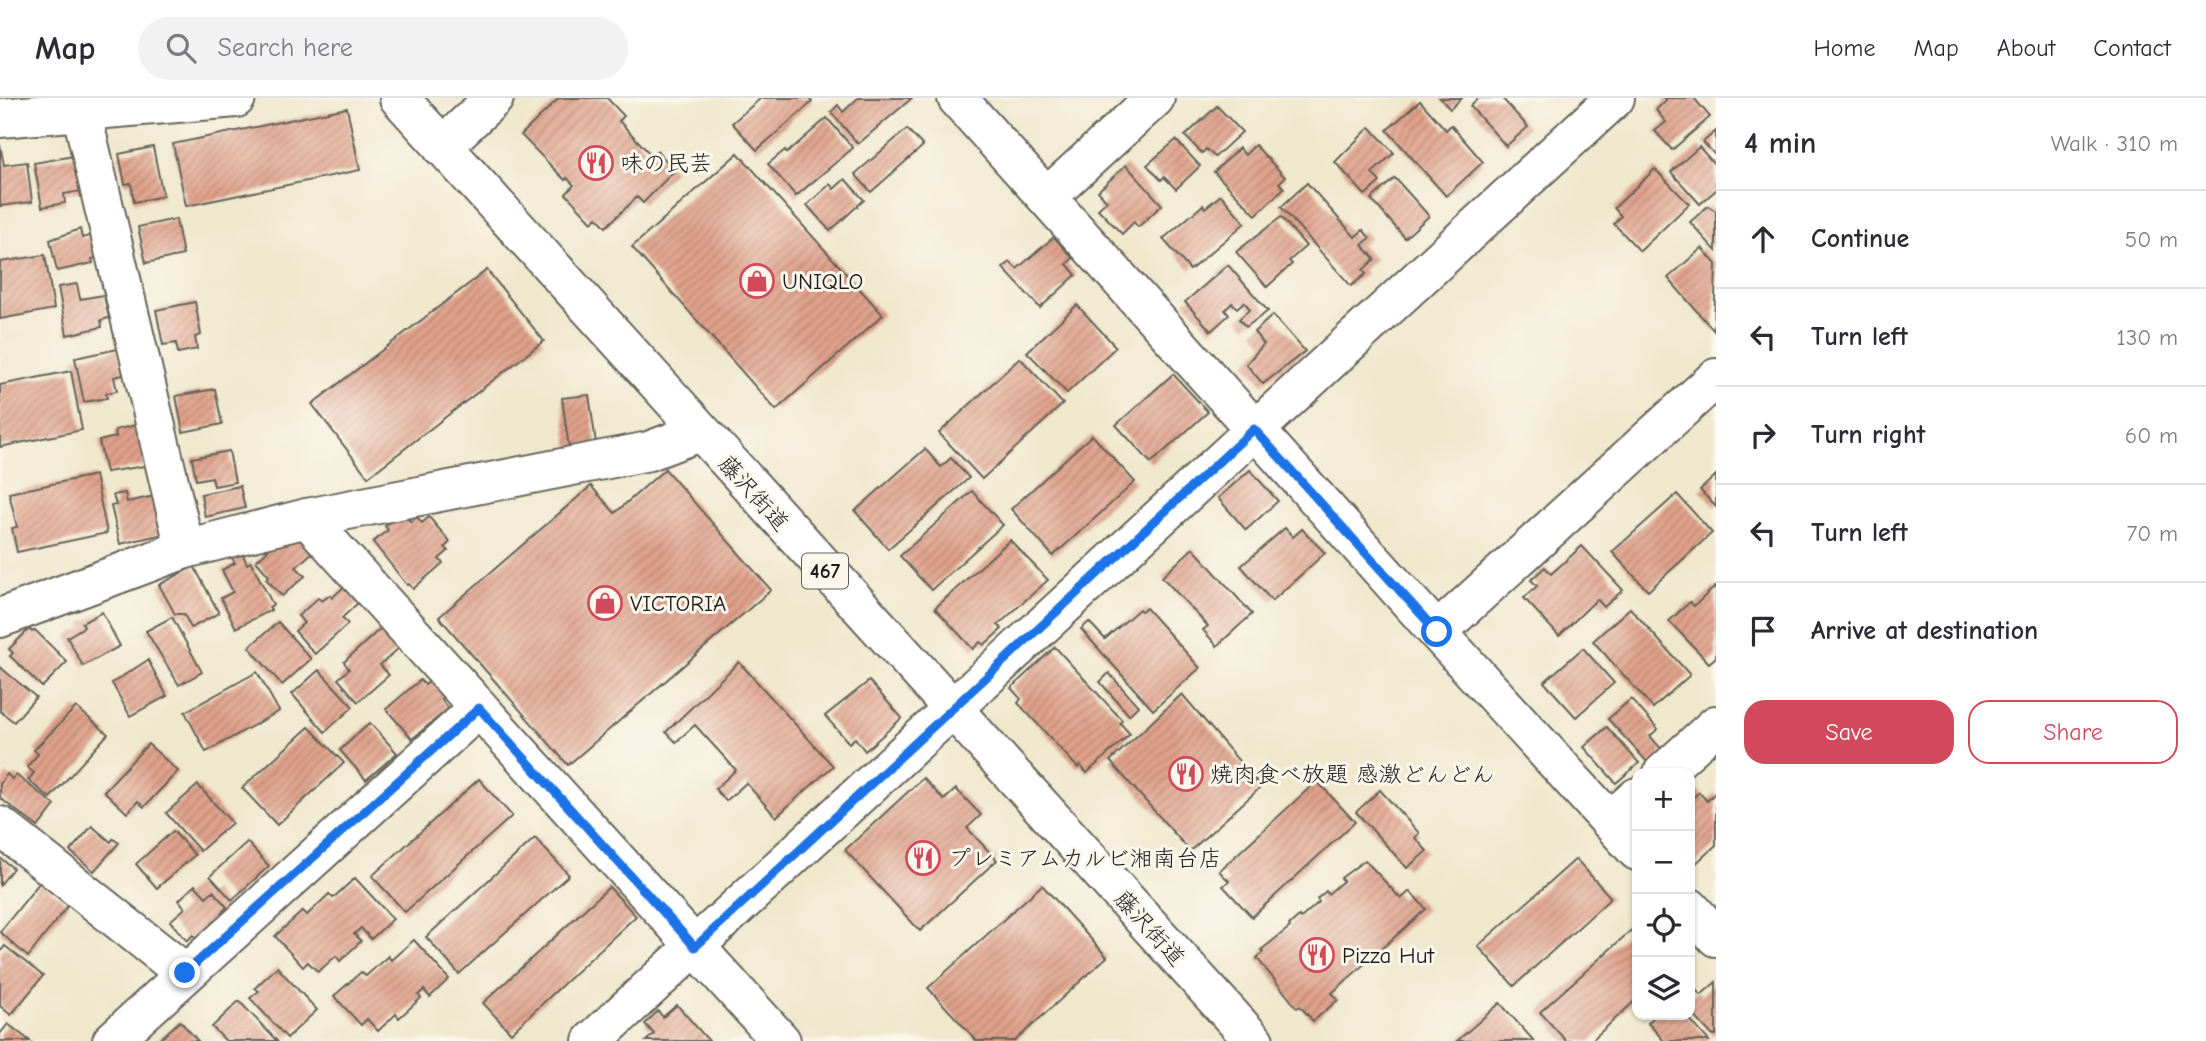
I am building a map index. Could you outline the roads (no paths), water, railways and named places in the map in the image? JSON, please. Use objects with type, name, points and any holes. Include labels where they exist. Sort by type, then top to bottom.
[{"type":"main road","points":[[0,118],[236,98]]},
{"type":"main road","name":"藤沢街道","points":[[399,98],[1254,1041]]},
{"type":"main road","points":[[442,147],[494,98]]},
{"type":"main road","points":[[957,98],[1437,632],[1624,809],[1632,835]]},
{"type":"main road","points":[[1047,197],[1155,98]]},
{"type":"main road","points":[[592,1041],[1615,98]]},
{"type":"main road","points":[[81,110],[185,549]]},
{"type":"main road","points":[[1437,632],[1716,378]]},
{"type":"main road","points":[[2,609],[185,549],[307,518],[649,451],[699,432]]},
{"type":"main road","points":[[307,518],[781,1041]]},
{"type":"main road","points":[[112,1041],[479,708]]},
{"type":"main road","points":[[1669,768],[1716,725]]},
{"type":"main road","points":[[0,827],[185,973]]},
{"type":"main road","points":[[1695,914],[1716,937]]},
{"type":"place","name":"味の民芸","points":[[596,163]]},
{"type":"place","name":"UNIQLO","points":[[757,281]]},
{"type":"place","name":"VICTORIA","points":[[605,603]]},
{"type":"place","name":"焼肉食べ放題 感激どんどん","points":[[1186,774]]},
{"type":"place","name":"プレミアムカルビ湘南台店","points":[[923,858]]},
{"type":"place","name":"Pizza Hut","points":[[1317,955]]}]
